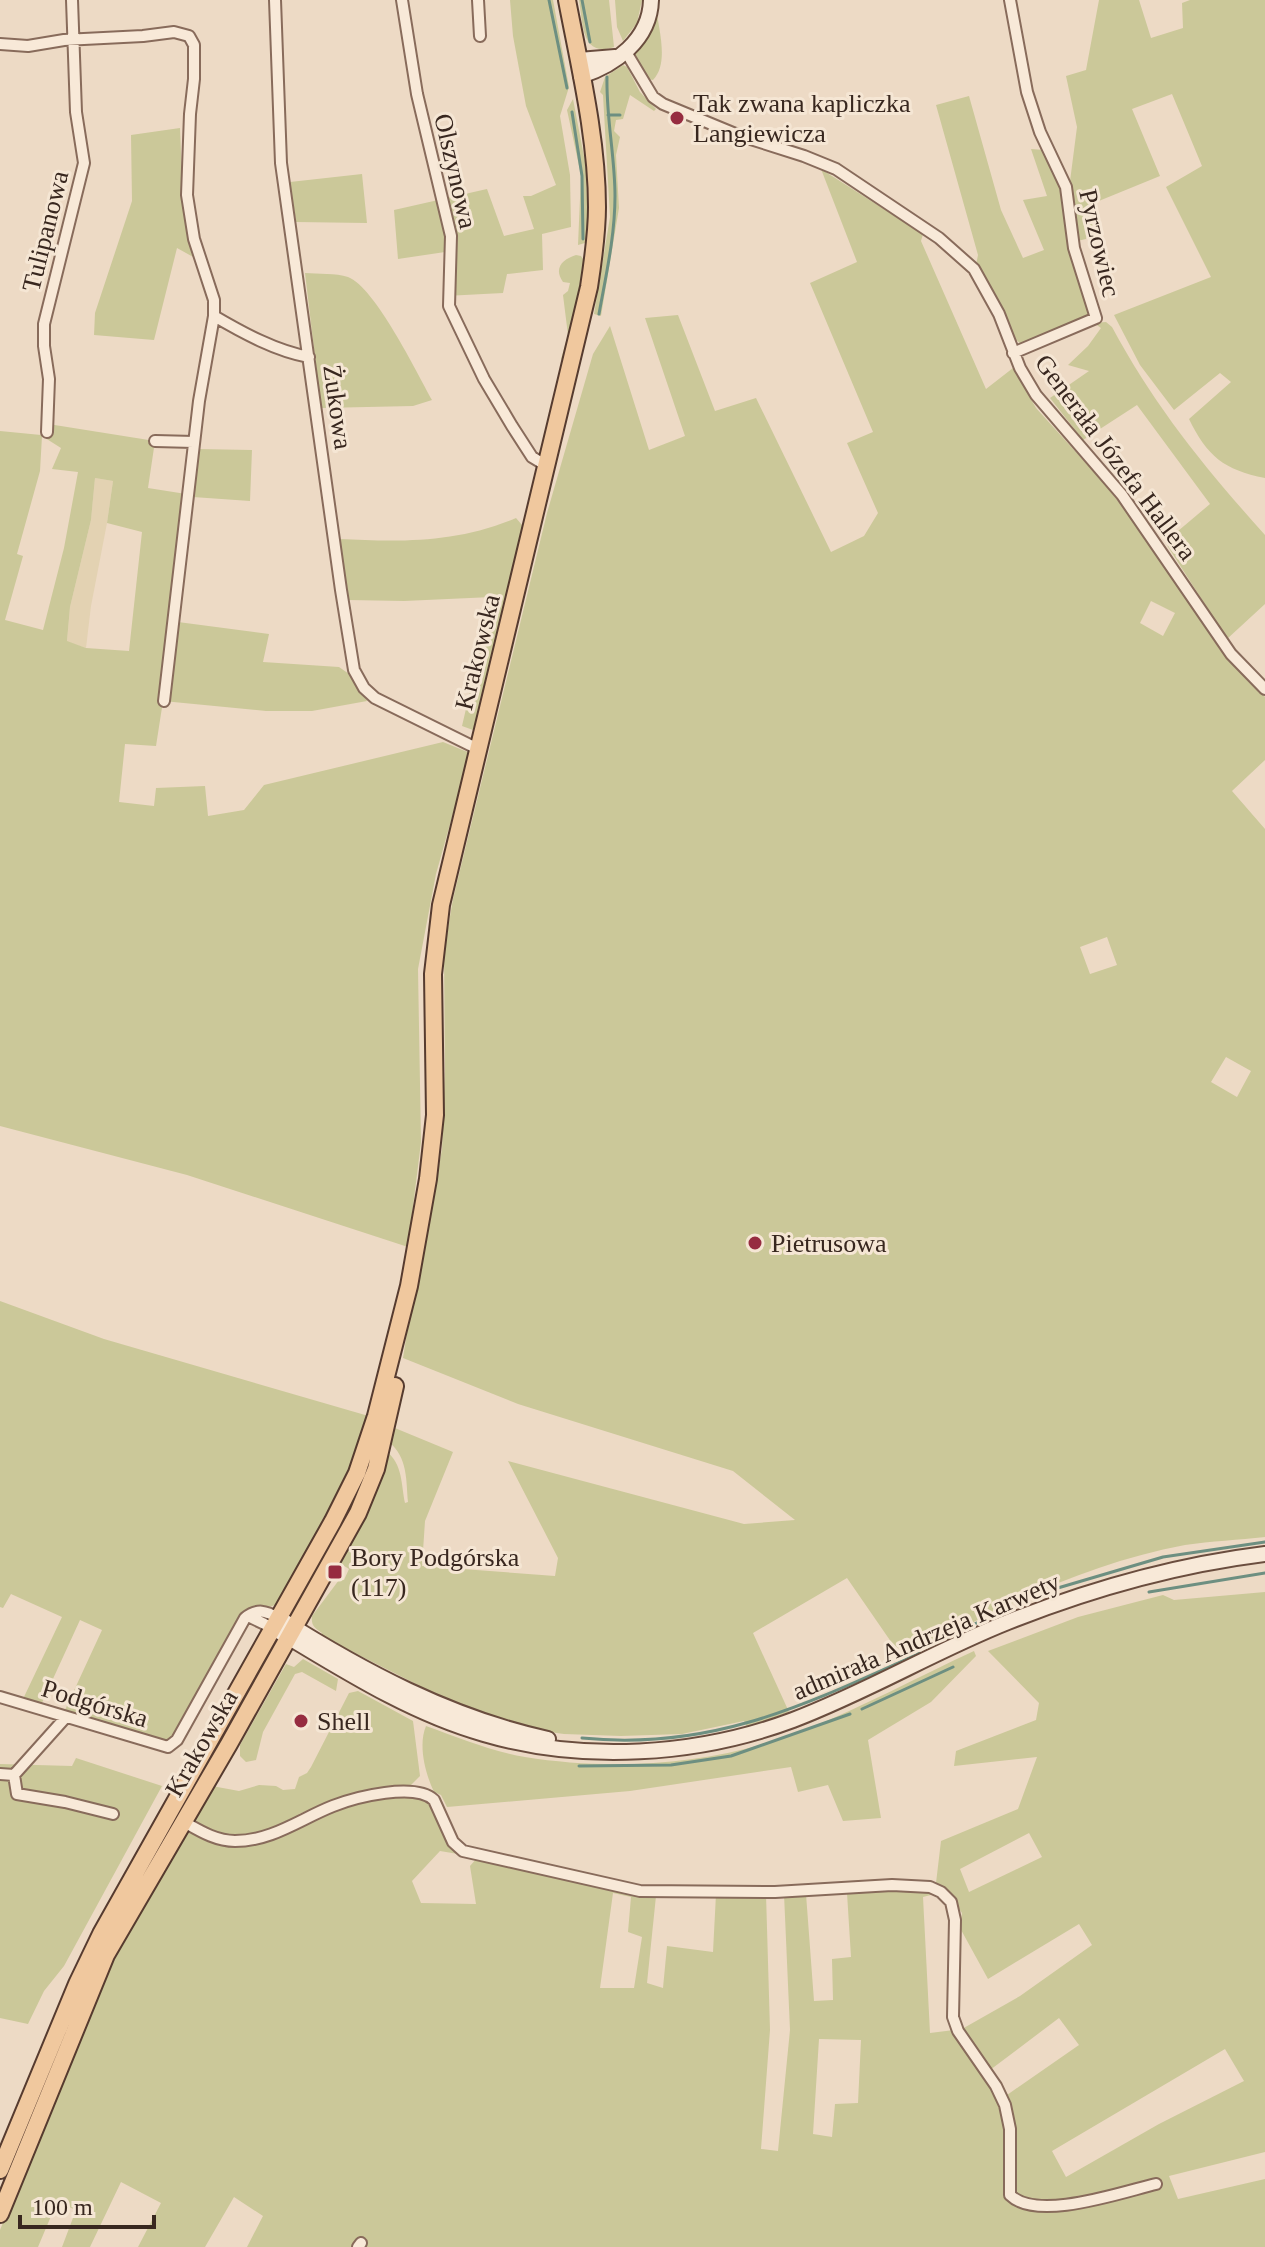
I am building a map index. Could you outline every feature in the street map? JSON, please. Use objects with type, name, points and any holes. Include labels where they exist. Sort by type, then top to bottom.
[{"type":"main road","points":[[567,0],[580,68],[602,69],[641,36],[651,0]]},
{"type":"main road","name":"Krakowska","points":[[0,2214],[94,1980],[120,1929],[354,1522],[374,1476],[400,1358],[435,1127],[433,974],[437,928],[582,324],[594,251],[596,181],[580,68]]},
{"type":"main road","name":"Krakowska","points":[[0,2170],[101,1934],[357,1473],[374,1426],[409,1286]]},
{"type":"main road","name":"admirała Andrzeja Karwety","points":[[292,1632],[307,1648],[410,1705],[470,1730],[572,1751],[690,1746],[758,1732],[795,1719],[1008,1622],[1085,1594],[1209,1561],[1265,1554]]},
{"type":"main road","name":"admirała Andrzeja Karwety","points":[[276,1623],[426,1700],[516,1731],[604,1750]]},
{"type":"main road","points":[[275,1662],[292,1651],[307,1648]]},
{"type":"street","name":"Tulipanowa","points":[[47,432],[49,379],[44,324],[84,163],[76,112],[72,0]]},
{"type":"street","name":"Żukowa","points":[[275,0],[281,163],[354,670],[364,688],[375,698],[478,749]]},
{"type":"street","name":"Olszynowa","points":[[402,0],[414,81],[451,236],[449,306],[484,379],[512,426],[532,457],[547,466]]},
{"type":"street","points":[[478,0],[480,36]]},
{"type":"street","name":"Pyrzowiec","points":[[1010,0],[1027,92],[1040,132],[1066,187],[1074,248],[1096,318],[1013,353]]},
{"type":"street","points":[[0,44],[28,46],[174,32],[189,36],[194,45],[187,195],[194,239],[216,308],[194,442],[164,701]]},
{"type":"street","name":"Generała Józefa Hallera","points":[[622,54],[653,97],[663,104],[738,135],[826,164],[939,238],[974,269],[985,285],[1013,353],[1036,395],[1122,495],[1231,654],[1265,689]]},
{"type":"street","points":[[214,316],[247,335],[309,357]]},
{"type":"street","points":[[155,441],[194,442]]},
{"type":"street","name":"Podgórska","points":[[0,1697],[168,1747],[173,1744],[233,1636],[248,1616],[276,1623]]},
{"type":"street","points":[[14,1775],[66,1717]]},
{"type":"street","points":[[0,1774],[14,1775]]},
{"type":"street","points":[[14,1775],[17,1794],[113,1814]]},
{"type":"street","points":[[184,1822],[213,1837],[232,1841],[254,1840],[289,1828],[336,1805],[391,1792],[417,1792],[429,1795],[436,1803],[455,1844],[463,1851],[626,1889],[673,1893],[775,1892],[892,1885],[930,1887],[951,1902],[955,1920],[953,2017],[958,2031],[996,2086],[1005,2105],[1010,2129],[1010,2195],[1032,2206],[1068,2204],[1156,2184]]},
{"type":"shaded area","points":[[510,0],[553,0],[569,87],[560,116],[570,175],[571,227],[542,234],[543,270],[507,274],[503,293],[445,296],[445,252],[398,259],[394,210],[487,189],[504,236],[534,229],[523,196],[531,196],[556,185],[526,106],[513,36]]},
{"type":"shaded area","points":[[579,0],[609,0],[614,47],[595,48],[589,43],[583,28]]},
{"type":"shaded area","points":[[615,0],[642,0],[637,23],[623,41],[617,27]]},
{"type":"shaded area","points":[[1099,0],[1139,0],[1151,38],[1183,28],[1182,3],[1190,0],[1265,0],[1265,478],[1238,471],[1218,459],[1203,443],[1189,419],[1231,382],[1220,373],[1174,410],[1140,365],[1114,315],[1211,277],[1166,187],[1202,166],[1172,94],[1132,109],[1160,176],[1089,205],[1093,229],[1086,239],[1077,241],[1069,189],[1077,127],[1066,76],[1086,70]]},
{"type":"shaded area","points":[[656,8],[662,56],[653,80],[648,79],[634,52]]},
{"type":"shaded area","points":[[623,65],[640,92],[656,109],[654,111],[630,95],[623,119],[616,120],[614,131],[620,137],[616,155],[619,208],[601,316],[594,314],[610,217],[603,95],[600,92],[605,77]]},
{"type":"shaded area","points":[[969,96],[1001,210],[1023,258],[1044,250],[1023,200],[1047,196],[1031,149],[1044,150],[1063,189],[1070,253],[1090,317],[1021,344],[1014,338],[976,265],[978,255],[936,105]]},
{"type":"shaded area","points":[[573,99],[586,167],[588,236],[585,243],[578,245],[581,175],[567,110]]},
{"type":"shaded area","points":[[180,128],[183,203],[195,258],[177,248],[154,340],[94,335],[95,313],[132,201],[131,135]]},
{"type":"shaded area","points":[[821,169],[923,234],[921,241],[986,389],[1013,368],[1036,408],[1103,482],[1143,533],[1220,650],[1265,697],[1265,760],[1232,791],[1265,829],[1265,1537],[1185,1545],[1118,1562],[1021,1599],[928,1646],[919,1640],[896,1649],[847,1578],[753,1633],[789,1712],[747,1727],[744,1721],[682,1734],[621,1736],[527,1729],[430,1695],[418,1685],[321,1636],[322,1633],[313,1624],[312,1616],[339,1580],[344,1580],[349,1569],[341,1564],[386,1451],[396,1462],[405,1503],[408,1502],[403,1462],[389,1442],[390,1426],[453,1452],[425,1521],[422,1566],[555,1576],[558,1558],[508,1461],[744,1524],[795,1520],[733,1471],[518,1404],[403,1358],[417,1269],[424,1251],[442,1149],[444,952],[453,899],[547,513],[593,354],[610,326],[649,450],[685,436],[645,318],[678,315],[715,411],[756,398],[831,552],[864,536],[878,513],[847,443],[873,432],[810,283],[857,262]],"holes":[[[1151,601],[1175,613],[1163,636],[1140,623]],[[1107,937],[1117,965],[1090,974],[1080,947]],[[1226,1057],[1251,1071],[1237,1097],[1211,1082]]]},
{"type":"shaded area","points":[[362,174],[367,223],[296,222],[290,182]]},
{"type":"shaded area","points":[[576,255],[585,262],[565,364],[561,359],[568,335],[563,295],[570,283],[563,282],[559,268]]},
{"type":"shaded area","points":[[305,273],[348,277],[359,284],[394,332],[432,400],[413,406],[321,408]]},
{"type":"shaded area","points":[[1106,322],[1182,436],[1265,535],[1265,604],[1227,639],[1165,542],[1210,504],[1137,405],[1083,440],[1050,398],[1089,371],[1068,365],[1101,328],[1094,323]]},
{"type":"shaded area","points":[[42,423],[155,441],[148,488],[186,494],[178,622],[269,634],[263,662],[339,667],[352,676],[367,701],[312,711],[266,711],[163,701],[156,746],[125,744],[119,802],[154,806],[156,788],[205,786],[208,816],[244,810],[264,785],[443,742],[470,753],[436,874],[418,969],[421,1142],[408,1247],[187,1175],[0,1126],[0,431],[41,435]],"holes":[[[42,436],[61,448],[52,469],[78,472],[64,548],[43,630],[5,620],[23,556],[17,554],[40,471]],[[95,478],[113,481],[107,523],[142,532],[129,651],[86,648],[67,641],[70,607],[91,520]]]},
{"type":"shaded area","points":[[197,449],[252,450],[250,501],[193,497]]},
{"type":"shaded area","points":[[95,478],[113,481],[86,648],[67,642],[70,607],[91,520]]},
{"type":"shaded area","points":[[516,518],[522,525],[524,536],[473,730],[462,726],[492,597],[348,600],[339,539],[429,539],[472,532]]},
{"type":"shaded area","points":[[0,1301],[104,1339],[372,1417],[346,1482],[281,1602],[242,1615],[171,1741],[158,1741],[65,1710],[102,1630],[80,1620],[41,1705],[23,1699],[62,1617],[11,1594],[3,1608],[0,1607]]},
{"type":"shaded area","points":[[1265,1592],[1265,2152],[1169,2176],[1178,2199],[1265,2179],[1265,2247],[247,2247],[263,2216],[234,2197],[205,2247],[138,2247],[161,2203],[121,2182],[90,2247],[62,2247],[76,2210],[57,2202],[38,2247],[0,2247],[0,2230],[104,1973],[183,1832],[196,1834],[194,1815],[212,1786],[239,1791],[259,1785],[295,1789],[299,1777],[311,1767],[349,1693],[358,1691],[413,1721],[420,1776],[410,1786],[400,1790],[336,1800],[299,1814],[304,1826],[330,1813],[387,1798],[420,1798],[432,1803],[458,1854],[440,1851],[412,1881],[421,1903],[476,1904],[470,1866],[477,1858],[639,1895],[656,1896],[647,1983],[663,1988],[667,1946],[713,1952],[716,1894],[766,1894],[770,2030],[761,2149],[778,2151],[790,2030],[784,1894],[806,1894],[814,2001],[833,2000],[832,1959],[851,1957],[847,1893],[853,1893],[850,1881],[891,1879],[936,1883],[941,1841],[1018,1809],[1037,1757],[954,1766],[956,1751],[1036,1720],[1039,1703],[988,1651],[1078,1617],[1163,1595],[1174,1600]],"holes":[[[1029,1833],[1042,1857],[969,1892],[960,1869]],[[946,1891],[962,1913],[960,1928],[988,1979],[1079,1924],[1092,1945],[1020,1996],[962,2029],[930,2033],[923,1897]],[[613,1893],[631,1897],[628,1932],[642,1937],[634,1988],[600,1988]],[[1059,2018],[1079,2045],[1007,2095],[990,2070]],[[819,2039],[861,2040],[858,2103],[835,2104],[832,2137],[813,2134]],[[1225,2049],[1244,2081],[1159,2124],[1066,2177],[1052,2151]]]},
{"type":"shaded area","points":[[974,1651],[976,1656],[931,1702],[868,1740],[881,1818],[843,1821],[828,1785],[798,1792],[791,1767],[630,1791],[447,1807],[441,1795],[434,1792],[425,1768],[423,1742],[426,1726],[500,1751],[560,1762],[668,1762],[740,1750],[808,1729]]},
{"type":"shaded area","points":[[303,1659],[338,1679],[336,1691],[302,1672],[295,1674],[263,1732],[256,1760],[246,1762],[240,1756],[240,1745],[286,1664],[294,1667]]},
{"type":"shaded area","points":[[76,1758],[162,1786],[64,1966],[44,1991],[28,2024],[0,2018],[0,1764],[72,1766]]},
{"type":"waterway","points":[[549,0],[567,88]]},
{"type":"waterway","points":[[582,0],[590,42]]},
{"type":"waterway","points":[[599,314],[615,211],[607,77]]},
{"type":"waterway","points":[[572,112],[582,176],[583,239]]},
{"type":"waterway","points":[[608,115],[620,115]]},
{"type":"waterway","points":[[1051,1590],[1163,1557],[1265,1542]]},
{"type":"waterway","points":[[1149,1592],[1265,1573]]},
{"type":"waterway","points":[[928,1648],[992,1615]]},
{"type":"waterway","points":[[582,1738],[673,1738],[716,1731],[797,1706],[920,1653]]},
{"type":"waterway","points":[[862,1709],[953,1667]]},
{"type":"waterway","points":[[579,1766],[671,1765],[731,1756],[850,1714]]},
{"type":"place","name":"Tak zwana kapliczka Langiewicza","points":[[677,118]]},
{"type":"place","name":"Pietrusowa","points":[[755,1243]]},
{"type":"place","name":"Bory Podgórska (117)","points":[[335,1572]]},
{"type":"place","name":"Shell","points":[[301,1721]]}]
